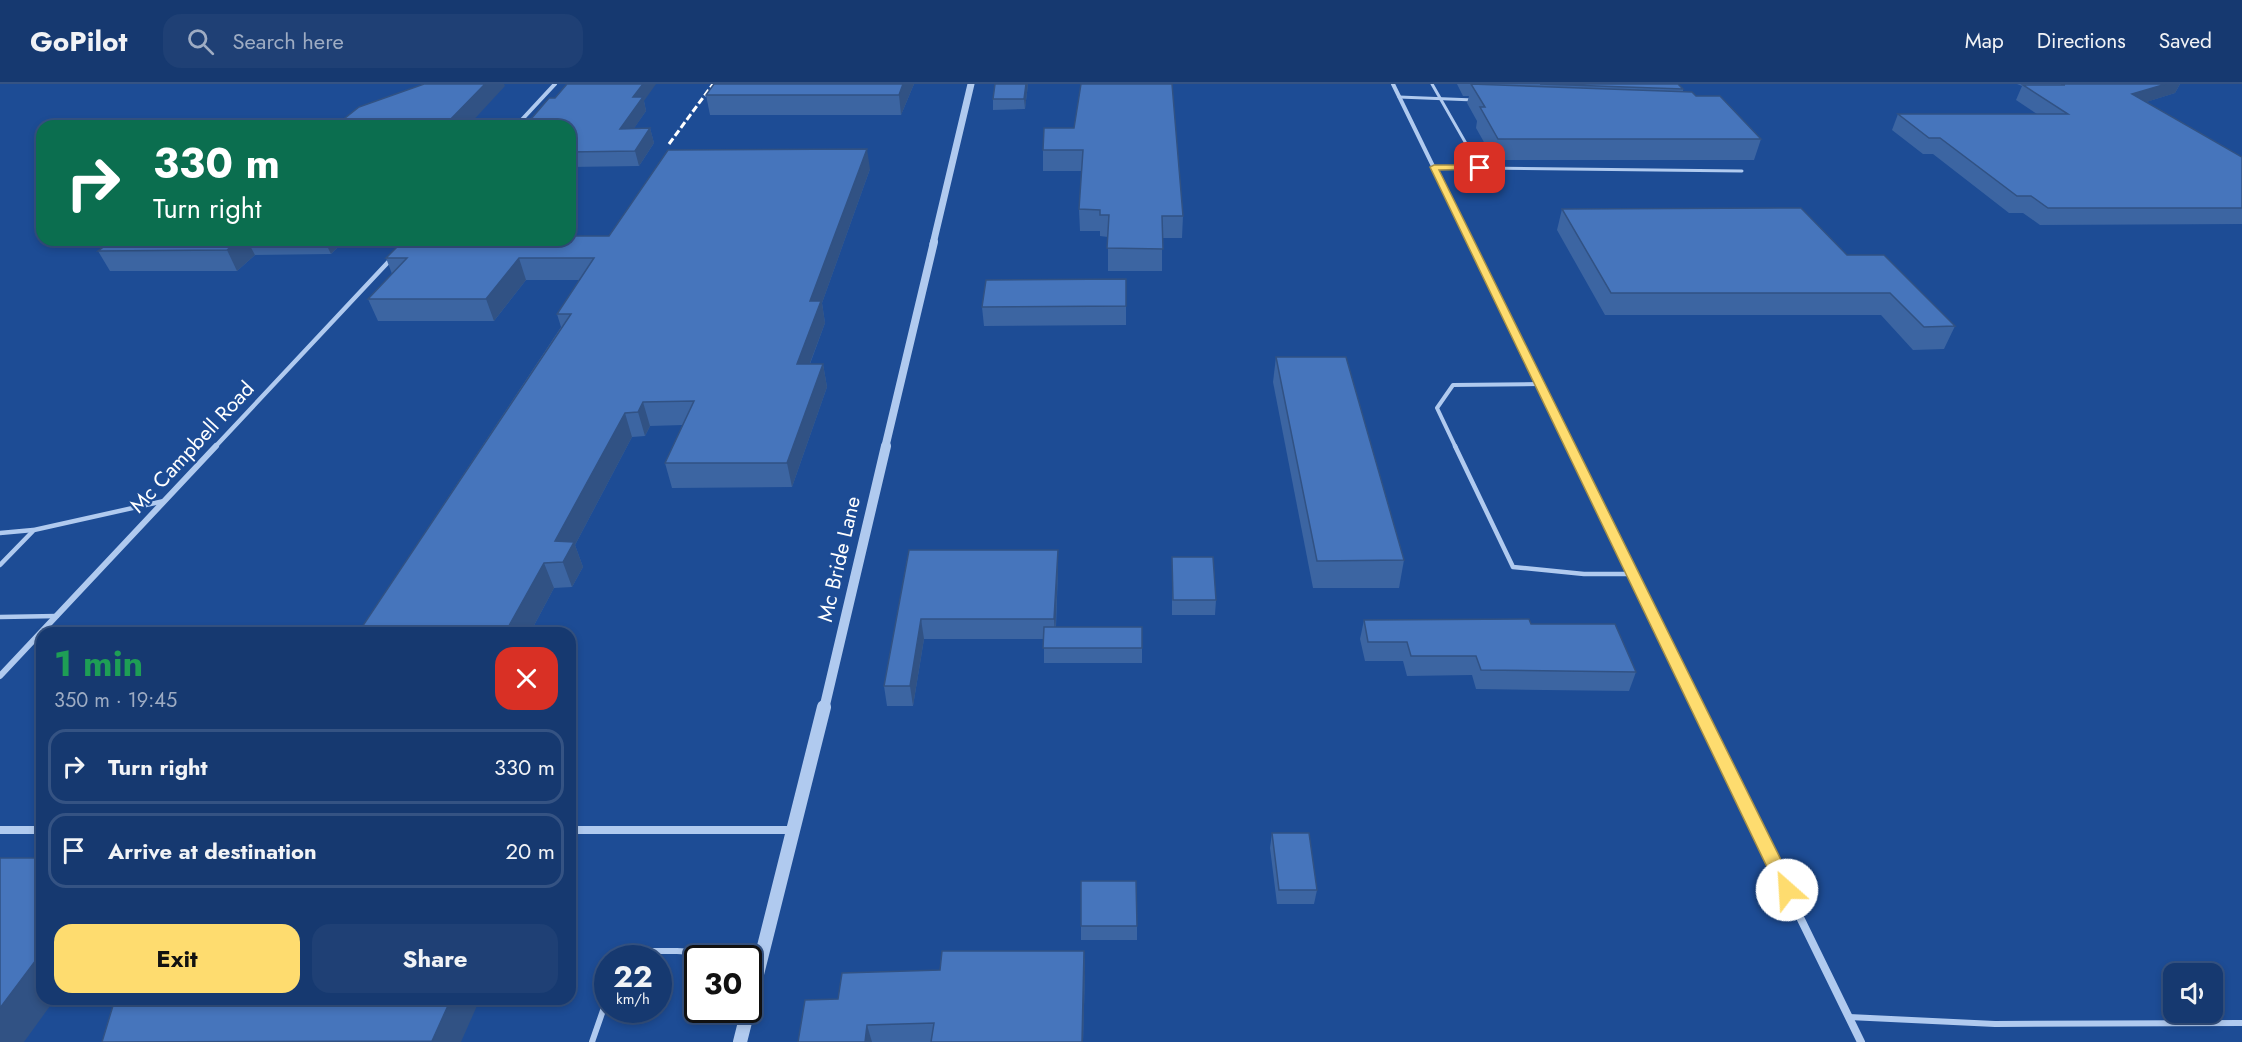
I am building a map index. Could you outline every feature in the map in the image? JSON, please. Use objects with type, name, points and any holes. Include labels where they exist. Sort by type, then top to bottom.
[{"type":"street","points":[[522,120],[555,84]]},
{"type":"street","name":"Mc Bride Lane","points":[[740,1042],[795,830],[971,84]]},
{"type":"street","points":[[1393,84],[1861,1042]]},
{"type":"street","name":"Mc Campbell Road","points":[[47,627],[401,249]]},
{"type":"street","name":"Mc Campbell Road","points":[[0,676],[36,638]]},
{"type":"street","points":[[0,830],[36,830]]},
{"type":"street","points":[[576,830],[795,830]]},
{"type":"lane","points":[[1432,84],[1480,168]]},
{"type":"lane","points":[[1399,97],[1477,100]]},
{"type":"lane","points":[[1434,167],[1742,171]]},
{"type":"lane","points":[[1540,384],[1453,385],[1437,408],[1513,567],[1584,574],[1632,574]]},
{"type":"lane","points":[[0,533],[34,530],[164,501]]},
{"type":"lane","points":[[0,565],[34,530]]},
{"type":"lane","points":[[0,617],[57,616]]},
{"type":"lane","points":[[672,951],[763,956]]},
{"type":"lane","points":[[1849,1017],[1995,1024],[2242,1023]]},
{"type":"lane","points":[[592,1042],[599,1023]]},
{"type":"building","points":[[424,84],[485,84],[450,120],[343,120],[359,107]]},
{"type":"building","points":[[567,84],[643,84],[633,97],[643,97],[620,129],[650,128],[635,151],[576,152],[576,120],[530,120],[549,98],[555,98]]},
{"type":"building","points":[[714,84],[903,84],[899,95],[706,95]]},
{"type":"building","points":[[995,84],[1026,84],[1024,99],[993,99]]},
{"type":"building","points":[[1081,84],[1172,84],[1183,216],[1162,216],[1163,249],[1107,248],[1109,215],[1100,215],[1100,210],[1079,209],[1083,150],[1043,150],[1044,128],[1074,128]]},
{"type":"building","points":[[1471,84],[1692,92],[1696,96],[1720,96],[1761,139],[1498,139],[1480,107],[1485,107]]},
{"type":"building","points":[[1540,84],[1678,84],[1683,89]]},
{"type":"building","points":[[2061,84],[2166,84],[2132,94],[2242,157],[2242,208],[2048,208],[2031,196],[2017,196],[1940,138],[1929,138],[1898,114],[2068,114],[2023,85],[2065,85]]},
{"type":"building","points":[[867,149],[810,301],[821,301],[797,364],[823,364],[787,463],[665,463],[694,401],[643,402],[638,412],[625,413],[555,541],[574,542],[563,562],[544,563],[508,627],[362,627],[571,314],[557,314],[594,258],[519,258],[486,299],[368,299],[407,258],[386,258],[398,246],[576,246],[576,236],[609,236],[668,150]]},
{"type":"building","points":[[1801,208],[1847,255],[1884,255],[1955,326],[1924,327],[1890,293],[1611,293],[1562,209]]},
{"type":"building","points":[[105,246],[232,246],[227,250],[98,251]]},
{"type":"building","points":[[1126,279],[1126,306],[982,307],[986,280]]},
{"type":"building","points":[[1276,357],[1346,357],[1404,560],[1317,561]]},
{"type":"building","points":[[909,550],[1058,550],[1054,619],[921,619],[910,686],[884,686]]},
{"type":"building","points":[[1172,557],[1213,557],[1216,600],[1173,600]]},
{"type":"building","points":[[1529,619],[1531,624],[1615,624],[1636,672],[1481,670],[1476,656],[1411,656],[1407,642],[1368,642],[1364,620]]},
{"type":"building","points":[[1044,627],[1142,627],[1142,648],[1043,648]]},
{"type":"building","points":[[1272,833],[1309,833],[1317,890],[1279,890]]},
{"type":"building","points":[[0,858],[36,858],[36,960],[0,1008]]},
{"type":"building","points":[[1081,881],[1136,881],[1137,926],[1081,926]]},
{"type":"building","points":[[942,951],[1084,951],[1082,1042],[931,1042],[934,1023],[867,1025],[865,1042],[798,1042],[805,1000],[838,999],[842,973],[940,970]]},
{"type":"building","points":[[113,1005],[448,1005],[432,1041],[102,1042]]},
{"type":"railway","points":[[669,144],[713,84]]},
{"type":"route","points":[[1480,168],[1434,167],[1787,890]]}]
